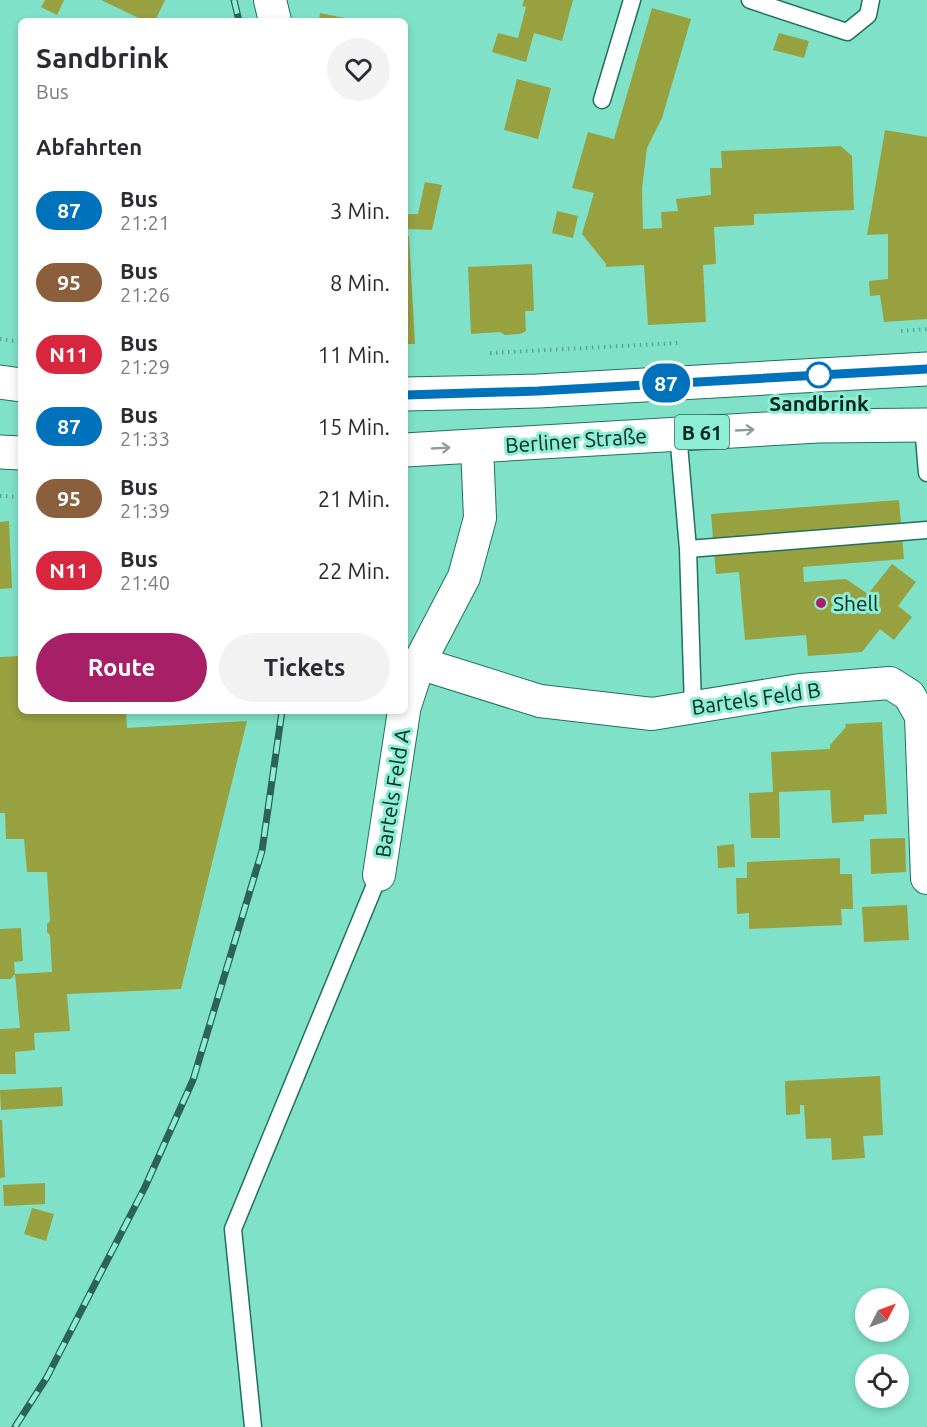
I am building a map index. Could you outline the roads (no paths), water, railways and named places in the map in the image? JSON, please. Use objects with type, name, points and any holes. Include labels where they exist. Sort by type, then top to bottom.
[{"type":"main road","points":[[408,394],[538,391],[927,369]]},
{"type":"main road","points":[[0,382],[18,385]]},
{"type":"main road","name":"Berliner Straße","points":[[408,450],[818,426],[925,425]]},
{"type":"main road","points":[[0,452],[18,453]]},
{"type":"street","points":[[270,0],[274,18]]},
{"type":"street","name":"Bartels Feld A","points":[[408,697],[419,663],[464,577],[480,518],[477,446]]},
{"type":"street","name":"Bartels Feld B","points":[[419,663],[540,701],[652,714],[800,690],[890,682],[909,695],[921,716],[927,878]]},
{"type":"street","name":"Bartels Feld A","points":[[379,875],[404,714]]},
{"type":"lane","points":[[602,100],[632,0]]},
{"type":"lane","points":[[750,0],[848,32],[868,15],[871,0]]},
{"type":"lane","points":[[925,425],[927,473]]},
{"type":"lane","points":[[678,433],[688,549],[693,707]]},
{"type":"lane","points":[[688,549],[927,530]]},
{"type":"lane","points":[[253,1427],[233,1229],[379,875]]},
{"type":"railway","points":[[234,0],[238,18]]},
{"type":"railway","points":[[15,1427],[47,1377],[145,1187],[193,1080],[262,851],[282,714]]},
{"type":"place","name":"Sandbrink","points":[[819,375]]},
{"type":"place","name":"Shell","points":[[821,603]]}]
